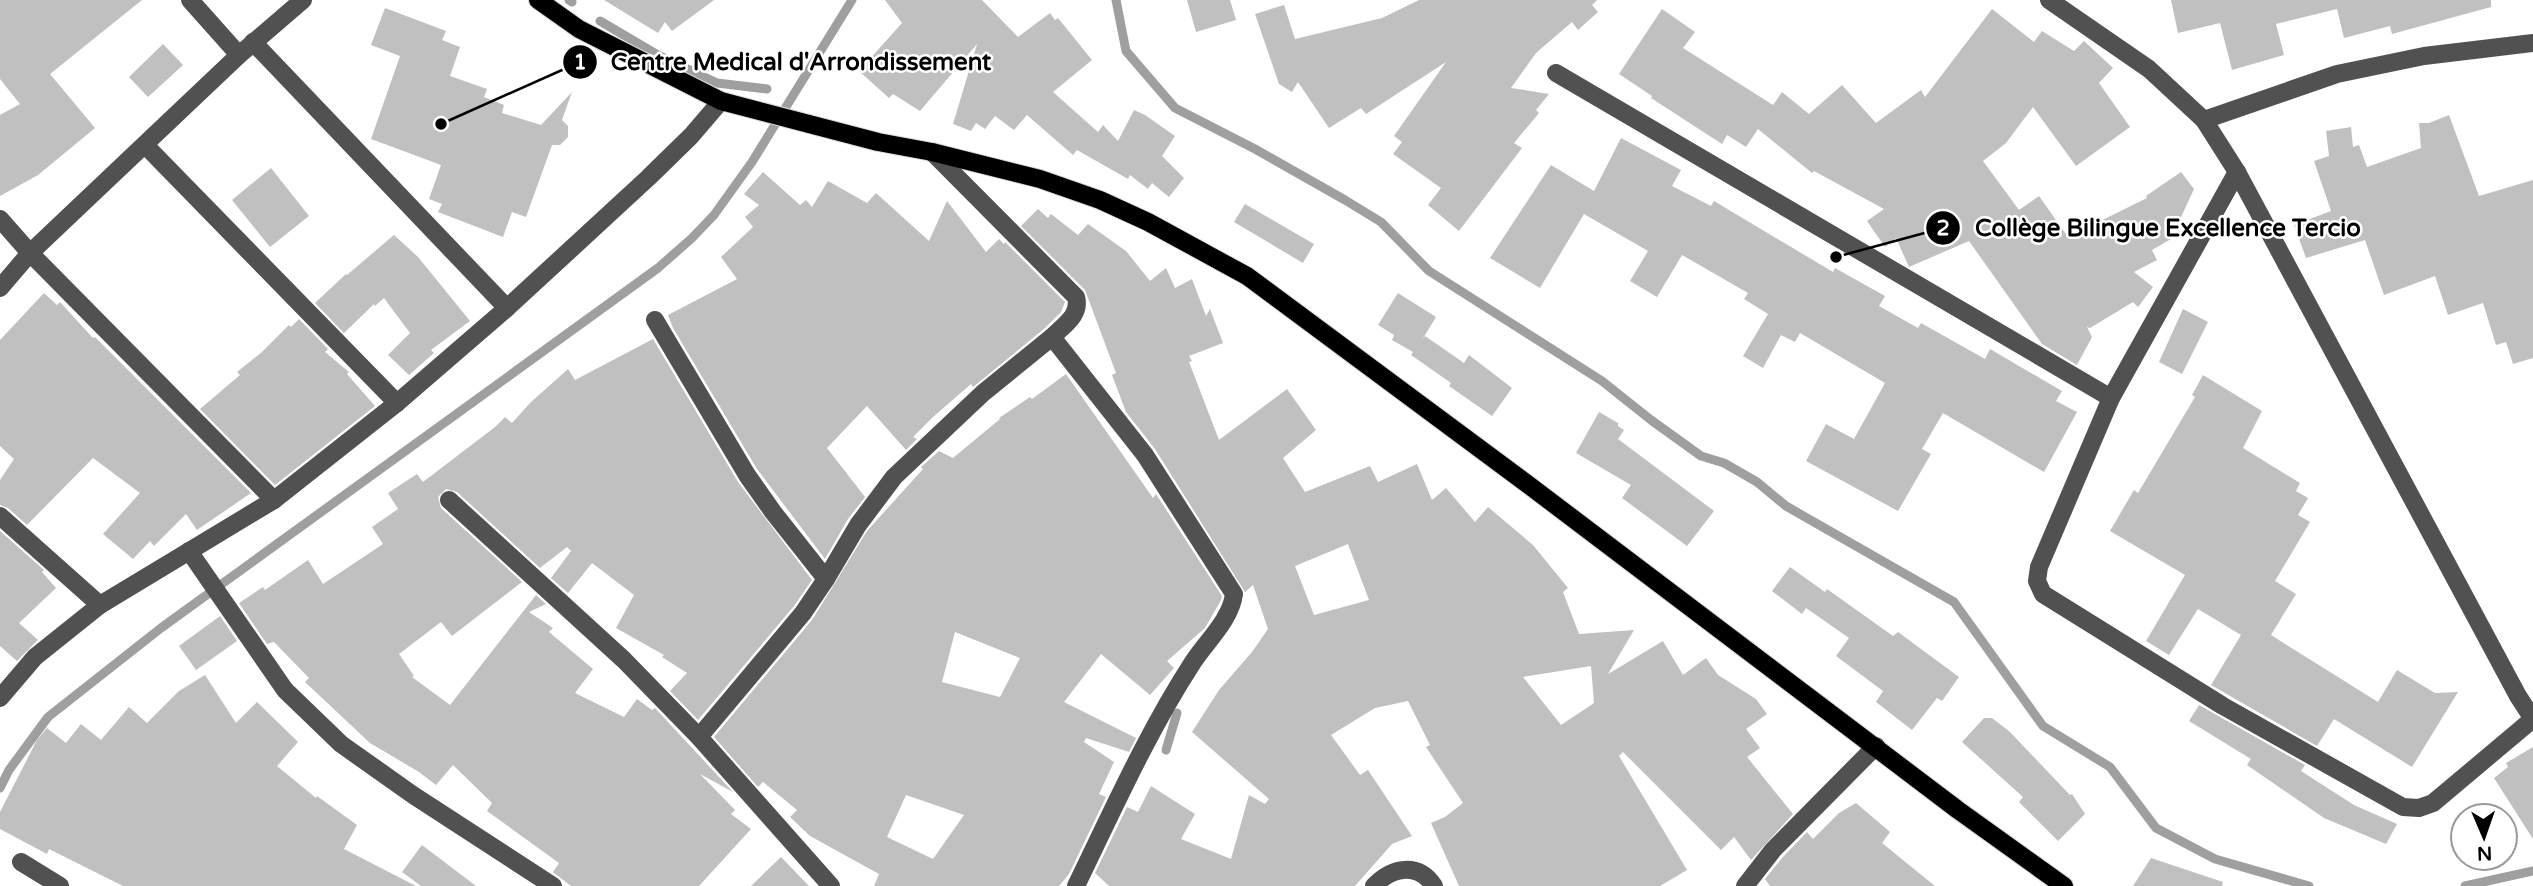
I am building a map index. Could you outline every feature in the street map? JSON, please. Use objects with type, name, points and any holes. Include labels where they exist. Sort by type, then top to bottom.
[{"type":"main road","points":[[538,0],[579,29],[722,101],[878,142],[932,152],[1041,179],[1100,200],[1147,222],[1247,276],[1958,810],[2064,886]]},
{"type":"street","points":[[190,0],[239,55]]},
{"type":"street","points":[[0,288],[30,253],[253,42],[303,0]]},
{"type":"street","points":[[2049,0],[2149,69],[2204,120],[2237,172],[2525,691],[2533,719],[2433,803],[2418,808],[2403,807],[2223,706],[2043,594],[2037,581],[2039,567],[2111,398],[2237,172]]},
{"type":"street","points":[[253,42],[507,308]]},
{"type":"street","points":[[2204,120],[2337,74],[2424,56],[2533,43]]},
{"type":"street","points":[[1556,73],[2111,398]]},
{"type":"street","points":[[0,698],[36,657],[100,605],[274,500],[397,403],[507,308],[649,178],[722,101]]},
{"type":"street","points":[[145,145],[397,403]]},
{"type":"street","points":[[699,737],[775,649],[827,579],[858,525],[894,477],[984,393],[1052,337],[1074,315],[1079,305],[1076,297],[932,152]]},
{"type":"street","points":[[0,219],[30,253],[274,500]]},
{"type":"street","points":[[655,320],[747,475],[827,579]]},
{"type":"street","points":[[1052,337],[1145,455],[1234,594],[1228,613],[1194,661],[1157,723],[1076,886]]},
{"type":"street","points":[[449,500],[624,660],[699,737],[831,886]]},
{"type":"street","points":[[0,516],[100,605]]},
{"type":"street","points":[[189,551],[285,690],[341,744],[413,795],[553,886]]},
{"type":"street","points":[[1745,886],[1773,850],[1876,746]]},
{"type":"street","points":[[21,862],[60,886]]},
{"type":"street","points":[[1374,886],[1391,874],[1406,869],[1422,873],[1434,886]]},
{"type":"building","points":[[0,0],[142,0],[50,74],[95,128],[38,175],[0,196],[0,115],[20,104],[0,79]]},
{"type":"building","points":[[604,0],[714,0],[672,31],[665,22],[658,33]]},
{"type":"building","points":[[885,0],[982,0],[1018,37],[1050,13],[1055,20],[1058,18],[1092,60],[1053,92],[1098,132],[1103,125],[1118,141],[1134,110],[1145,115],[1175,136],[1162,156],[1184,178],[1169,197],[1152,183],[1148,189],[1130,175],[1128,179],[1077,150],[1073,155],[1027,115],[1014,130],[995,116],[985,129],[976,123],[971,131],[953,124],[977,44],[920,111],[893,94],[889,98],[859,71],[902,23]]},
{"type":"building","points":[[1187,0],[1230,0],[1236,20],[1196,32]]},
{"type":"building","points":[[1419,0],[1597,0],[1592,5],[1598,12],[1578,30],[1572,22],[1536,53],[1511,88],[1549,94],[1536,110],[1539,113],[1514,143],[1522,148],[1459,231],[1428,205],[1441,188],[1393,154],[1402,142],[1394,136],[1446,62],[1366,114],[1361,108],[1329,128],[1298,82],[1292,92],[1279,84],[1255,14],[1284,5],[1295,39],[1382,18]]},
{"type":"building","points":[[2171,0],[2491,0],[2491,7],[2392,34],[2390,26],[2344,38],[2337,9],[2276,24],[2284,55],[2232,70],[2220,23],[2178,33]]},
{"type":"building","points":[[385,8],[446,31],[442,40],[460,47],[450,76],[487,89],[484,97],[504,105],[502,113],[541,125],[572,92],[562,120],[568,126],[568,137],[560,145],[552,145],[526,217],[512,212],[503,237],[438,212],[442,204],[429,199],[441,165],[371,139],[400,56],[371,45]]},
{"type":"building","points":[[1662,9],[1695,32],[1683,48],[1773,105],[1782,92],[1809,114],[1842,85],[1876,123],[1921,90],[1925,97],[1992,9],[2034,42],[2042,31],[2074,51],[2084,41],[2113,68],[2099,83],[2130,127],[2076,166],[2033,107],[2006,143],[1983,161],[2019,210],[2039,196],[2068,237],[2147,198],[2146,196],[2181,172],[2194,189],[2171,239],[2152,250],[2157,260],[2134,272],[2153,287],[2138,307],[2133,302],[2090,328],[2087,327],[2092,337],[2077,365],[2042,344],[1969,241],[1909,267],[1896,238],[1885,247],[1867,221],[1884,209],[1814,171],[1812,173],[1758,129],[1746,147],[1727,135],[1722,144],[1619,74]]},
{"type":"building","points":[[163,44],[183,65],[148,97],[129,77]]},
{"type":"building","points":[[2449,115],[2479,196],[2533,180],[2533,358],[2513,364],[2506,342],[2496,345],[2483,303],[2448,315],[2435,276],[2384,295],[2365,240],[2306,258],[2294,225],[2331,211],[2314,161],[2329,156],[2326,131],[2351,127],[2353,147],[2359,145],[2367,167],[2421,148],[2419,123],[2429,123]]},
{"type":"building","points":[[1621,138],[1681,170],[1672,186],[1711,206],[1714,201],[1833,272],[1835,268],[1885,296],[1879,306],[1918,328],[1921,323],[1985,359],[1990,349],[2062,391],[2056,401],[2077,412],[2044,472],[1943,413],[1922,449],[1931,454],[1898,511],[1806,461],[1826,424],[1854,439],[1885,383],[1800,333],[1795,342],[1781,335],[1763,368],[1743,356],[1768,314],[1744,299],[1748,293],[1682,255],[1657,297],[1630,281],[1648,251],[1584,214],[1540,288],[1490,258],[1551,165],[1594,191]]},
{"type":"building","points":[[271,168],[309,216],[270,247],[232,200]]},
{"type":"building","points":[[763,172],[800,205],[806,200],[812,207],[828,181],[867,203],[876,193],[929,241],[947,201],[986,252],[999,239],[1004,244],[1005,242],[1065,302],[1061,312],[1045,328],[973,387],[971,384],[933,417],[913,437],[917,439],[906,450],[867,406],[827,448],[865,497],[848,519],[825,559],[757,469],[673,328],[668,315],[737,279],[721,257],[753,227],[745,217],[759,205],[744,194]]},
{"type":"building","points":[[1245,204],[1314,244],[1303,263],[1234,222]]},
{"type":"building","points":[[1038,209],[1048,218],[1051,214],[1078,235],[1088,224],[1126,251],[1150,281],[1166,268],[1175,288],[1192,279],[1206,316],[1210,309],[1223,343],[1189,356],[1219,440],[1287,389],[1316,430],[1283,458],[1305,492],[1370,466],[1378,482],[1417,464],[1432,500],[1446,488],[1475,522],[1488,507],[1533,545],[1568,588],[1563,592],[1579,634],[1634,630],[1608,674],[1663,641],[1683,675],[1706,658],[1718,675],[1756,699],[1767,714],[1746,729],[1760,748],[1747,757],[1793,814],[1751,860],[1734,837],[1721,850],[1623,752],[1619,756],[1687,870],[1660,886],[1459,886],[1431,823],[1445,817],[1463,803],[1426,747],[1430,745],[1408,701],[1375,708],[1331,735],[1360,775],[1368,770],[1412,836],[1392,844],[1355,886],[1109,886],[1095,873],[1127,807],[1138,812],[1151,786],[1195,814],[1181,839],[1231,859],[1249,795],[1265,804],[1269,799],[1192,732],[1219,690],[1268,629],[1253,585],[1245,592],[1155,449],[1126,412],[1112,375],[1116,373],[1085,290],[1021,226]],"holes":[[[1348,544],[1369,600],[1314,615],[1295,566]],[[1591,666],[1594,703],[1561,725],[1523,677]]]},
{"type":"building","points":[[394,235],[418,257],[470,321],[431,350],[434,353],[409,375],[388,355],[410,333],[384,298],[344,333],[315,303]]},
{"type":"building","points":[[44,293],[57,305],[60,302],[93,338],[95,337],[251,493],[197,530],[186,514],[154,546],[150,541],[133,559],[103,534],[140,493],[93,458],[27,525],[8,508],[0,505],[0,480],[14,459],[0,446],[0,340]]},
{"type":"building","points":[[1398,293],[1436,317],[1422,340],[1425,336],[1464,363],[1469,355],[1512,388],[1492,416],[1449,386],[1451,383],[1411,355],[1413,352],[1392,340],[1394,335],[1378,325]]},
{"type":"building","points":[[2183,309],[2208,322],[2182,374],[2159,362]]},
{"type":"building","points":[[299,319],[328,349],[325,352],[349,372],[347,374],[375,406],[275,485],[200,409],[240,375],[237,372]]},
{"type":"building","points":[[653,339],[738,482],[812,580],[794,606],[698,720],[670,691],[687,673],[662,657],[664,655],[616,628],[634,595],[592,563],[568,593],[551,578],[571,551],[567,547],[540,568],[457,492],[446,489],[438,497],[441,508],[522,582],[452,636],[441,622],[399,654],[414,676],[412,677],[450,705],[536,595],[546,604],[529,612],[553,628],[549,632],[593,669],[575,693],[624,717],[637,699],[652,710],[655,708],[733,792],[700,774],[735,810],[731,814],[751,829],[699,886],[571,886],[553,872],[559,863],[487,811],[492,803],[453,765],[436,785],[370,743],[305,682],[309,678],[274,642],[267,644],[239,603],[263,587],[265,590],[308,560],[323,584],[383,544],[372,527],[398,509],[388,493],[417,474],[423,482],[505,417],[512,423],[568,369],[575,380]]},
{"type":"building","points":[[1066,374],[1153,498],[1156,494],[1222,596],[1221,600],[1205,628],[1167,661],[1174,668],[1150,695],[1101,654],[1064,702],[1136,738],[1129,752],[1086,738],[1084,742],[1114,762],[1099,794],[1106,797],[1069,874],[1059,886],[874,886],[879,874],[810,836],[790,817],[797,810],[763,782],[758,787],[714,737],[812,620],[867,531],[923,469],[921,467],[939,451],[953,458],[999,418],[1030,397],[1032,399]],"holes":[[[955,632],[1020,658],[1000,697],[942,682]],[[906,795],[964,815],[933,859],[887,837]]]},
{"type":"building","points":[[2203,375],[2262,411],[2243,448],[2300,483],[2296,491],[2308,498],[2298,515],[2310,522],[2275,581],[2296,594],[2271,635],[2378,702],[2397,670],[2435,693],[2458,692],[2412,767],[2334,719],[2317,746],[2211,685],[2241,635],[2198,609],[2169,655],[2146,641],[2185,575],[2110,531],[2134,490],[2138,493],[2195,397],[2192,395]]},
{"type":"building","points":[[1599,412],[1618,423],[1624,430],[1618,439],[1714,511],[1687,546],[1622,498],[1631,485],[1576,453]]},
{"type":"building","points":[[0,531],[44,570],[42,572],[56,588],[19,623],[38,640],[17,661],[0,646]]},
{"type":"building","points":[[1790,567],[1825,592],[1827,589],[1893,636],[1898,632],[1959,677],[1942,701],[1937,698],[1912,730],[1876,702],[1883,691],[1836,656],[1849,638],[1806,608],[1802,614],[1772,591]]},
{"type":"building","points":[[220,616],[237,641],[196,670],[179,646]]},
{"type":"building","points":[[205,675],[236,723],[257,702],[298,742],[277,766],[316,798],[317,796],[357,825],[344,849],[416,886],[123,886],[49,849],[47,854],[0,829],[0,812],[37,740],[47,728],[66,743],[81,724],[101,740],[129,707],[147,723],[179,691]]},
{"type":"building","points":[[2199,705],[2305,765],[2301,771],[2354,805],[2397,824],[2386,844],[2324,818],[2247,765],[2251,759],[2189,721]]},
{"type":"building","points":[[1984,718],[1992,718],[2010,732],[2070,795],[2072,794],[2085,814],[2058,841],[2019,802],[2023,797],[1962,742]]},
{"type":"building","points":[[2533,747],[2533,839],[2519,817],[2519,802],[2509,802],[2494,778],[2508,767],[2506,763]]},
{"type":"building","points":[[1856,803],[1890,832],[1882,843],[1935,886],[1770,886],[1765,879],[1807,832],[1813,839],[1839,813]]},
{"type":"building","points":[[422,845],[476,886],[421,886],[402,872]]},
{"type":"building","points":[[781,857],[809,886],[751,886]]},
{"type":"building","points":[[2151,858],[2223,882],[2222,886],[2133,886]]},
{"type":"waterway","points":[[0,788],[9,770],[48,717],[161,628],[658,268],[692,238],[714,215],[752,162],[852,0]]},
{"type":"waterway","points":[[1116,0],[1126,51],[1175,108],[1255,149],[1381,222],[1429,271],[1602,381],[1701,456],[1724,463],[1738,471],[1757,482],[1786,506],[1954,602],[2043,726],[2110,767],[2156,828],[2215,859],[2309,886]]},
{"type":"waterway","points":[[600,21],[656,54],[717,83],[767,89]]},
{"type":"waterway","points":[[1166,750],[1177,713]]},
{"type":"waterway","points":[[2465,886],[2533,871]]},
{"type":"place","name":"Centre Medical d'Arrondissement","points":[[441,124]]},
{"type":"place","name":"Collège Bilingue Excellence Tercio","points":[[1836,257]]}]
